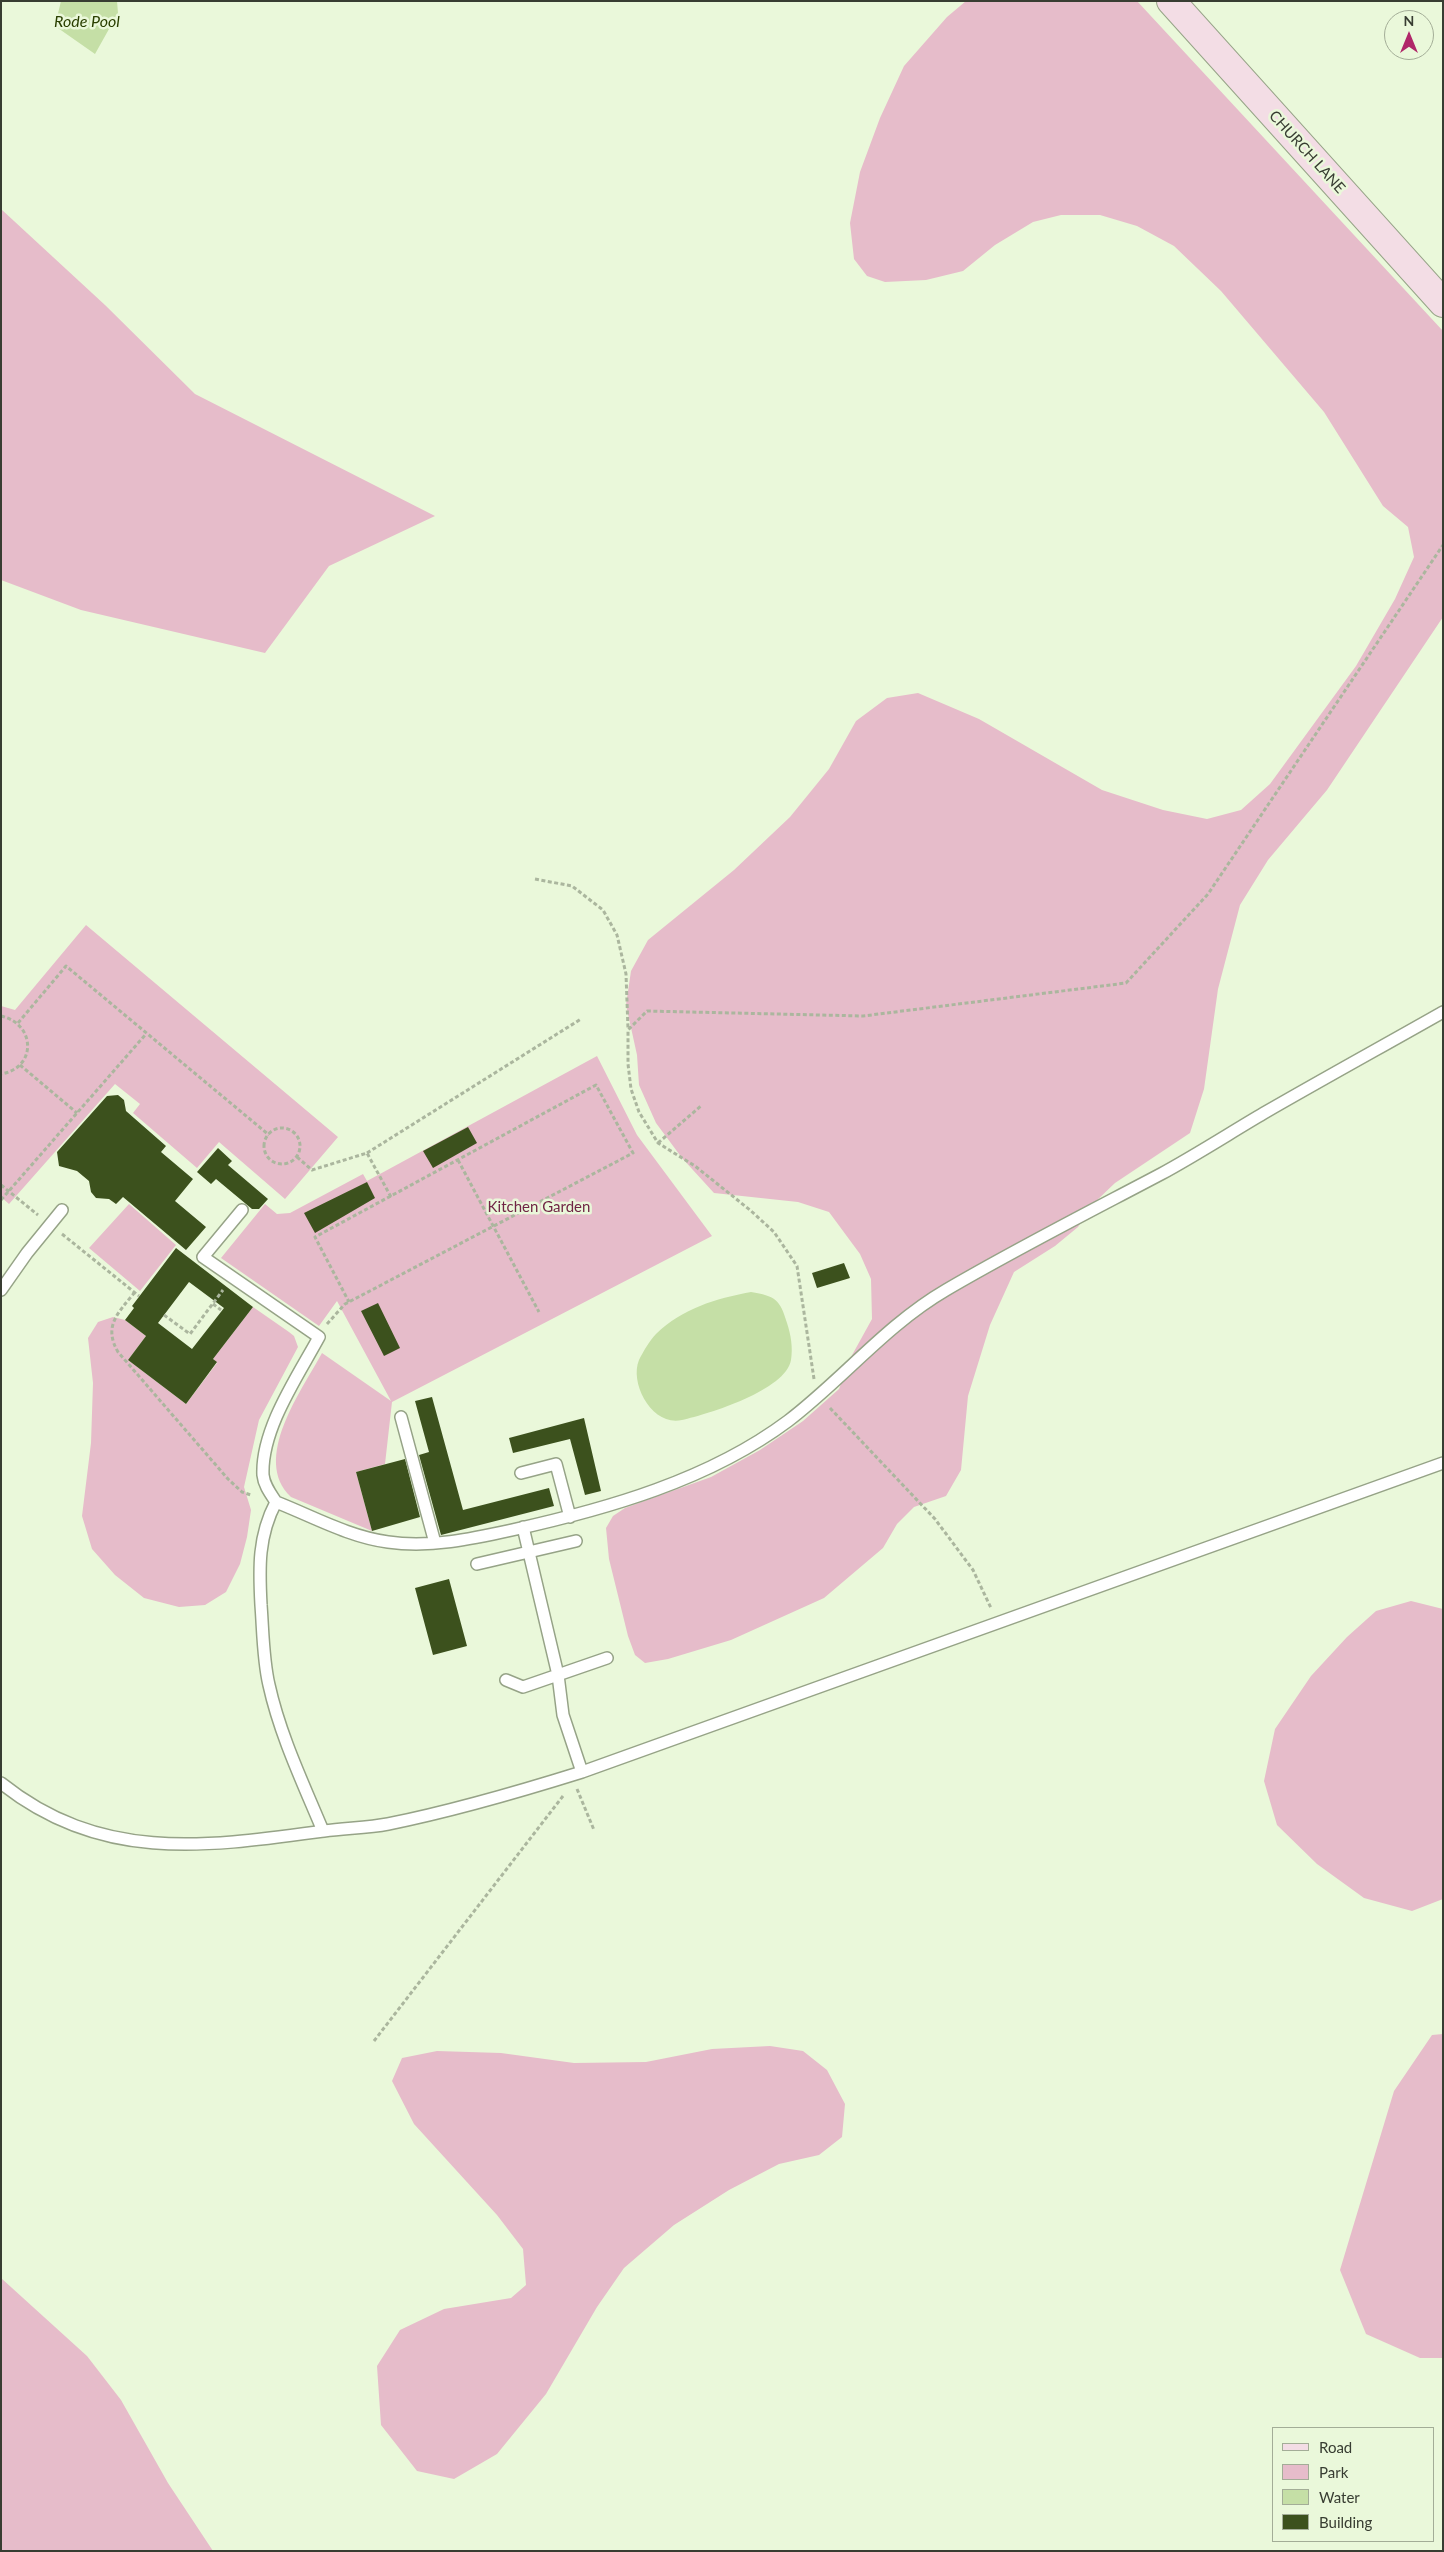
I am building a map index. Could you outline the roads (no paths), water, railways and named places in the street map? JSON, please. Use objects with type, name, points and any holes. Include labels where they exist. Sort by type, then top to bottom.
[{"type":"street","name":"CHURCH LANE","points":[[1171,1],[1443,303]]},
{"type":"lane","points":[[242,1210],[203,1257],[319,1338],[271,1430],[263,1474],[268,1490],[276,1502],[367,1538],[389,1542],[434,1543],[470,1539],[523,1528],[620,1502],[702,1470],[748,1446],[785,1423],[818,1396],[878,1341],[941,1293],[1068,1222],[1164,1172],[1443,1012]]},
{"type":"lane","points":[[1,1290],[62,1210]]},
{"type":"lane","points":[[401,1418],[434,1543]]},
{"type":"lane","points":[[1,1783],[33,1806],[64,1823],[115,1838],[168,1844],[232,1844],[386,1824],[532,1787],[582,1772],[1443,1463]]},
{"type":"lane","points":[[521,1473],[556,1464],[570,1516]]},
{"type":"lane","points":[[276,1502],[265,1528],[261,1544],[259,1569],[268,1684],[284,1736],[324,1831]]},
{"type":"lane","points":[[523,1528],[558,1675],[563,1715],[582,1772]]},
{"type":"lane","points":[[476,1564],[576,1541]]},
{"type":"lane","points":[[506,1680],[523,1687],[606,1658]]},
{"type":"water","name":"Rode Pool","points":[[61,1],[117,1],[118,13],[95,54],[55,26]]},
{"type":"water","points":[[751,1292],[771,1297],[782,1309],[792,1346],[791,1360],[786,1371],[776,1381],[761,1391],[727,1406],[682,1420],[671,1420],[662,1417],[646,1402],[637,1380],[639,1360],[647,1346],[666,1325],[688,1311],[725,1298]]},
{"type":"park label","name":"Kitchen Garden","points":[[539,1207]]}]
